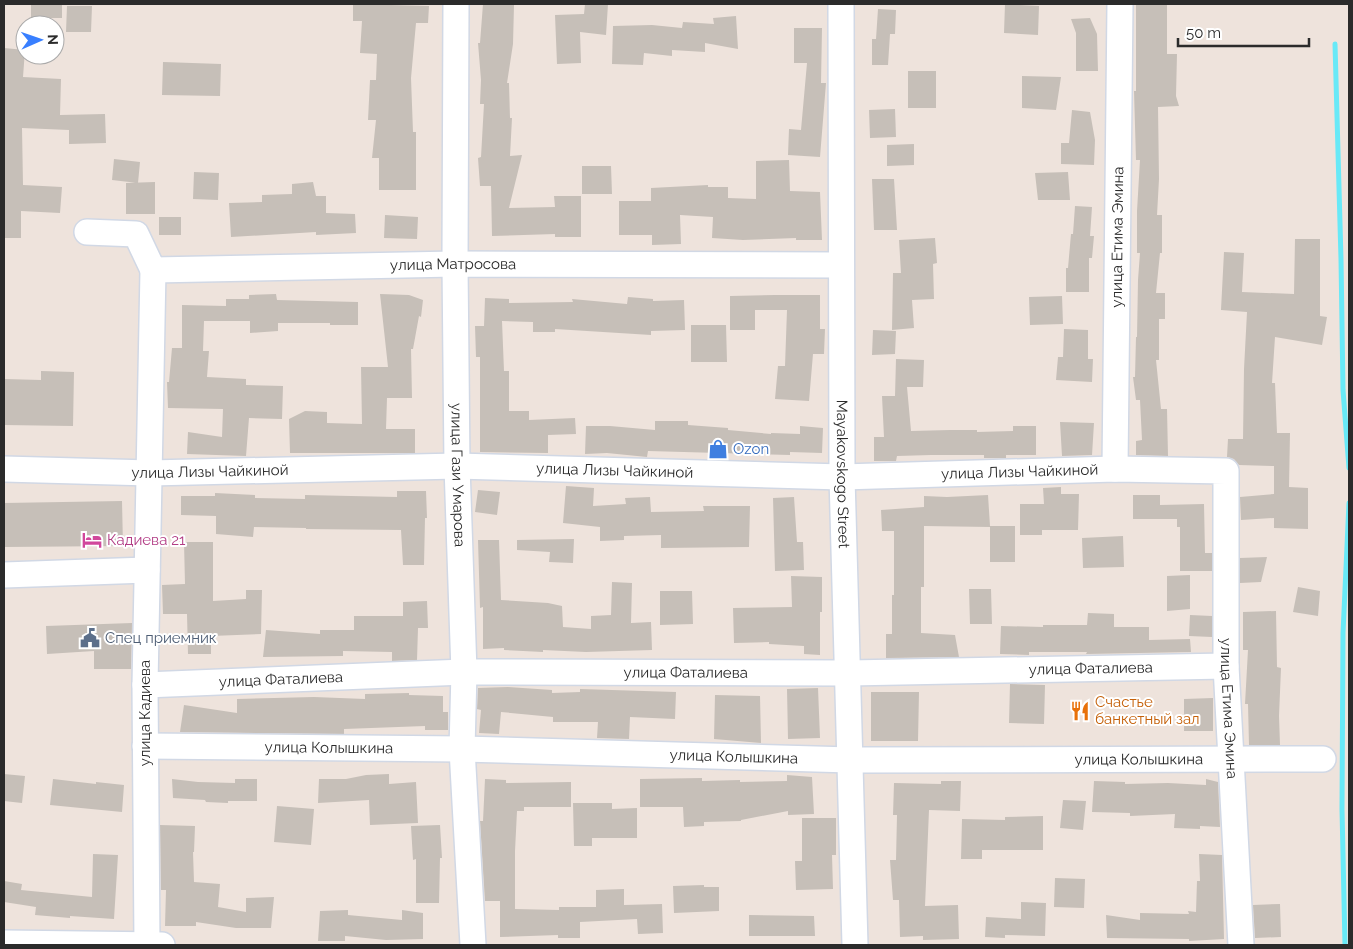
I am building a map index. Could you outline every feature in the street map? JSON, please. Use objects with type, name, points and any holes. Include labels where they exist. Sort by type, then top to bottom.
[{"type":"street","name":"улица Гази Умарова","points":[[456,4],[455,264],[464,672],[462,749],[473,945]]},
{"type":"street","name":"Mayakovskogo Street","points":[[841,4],[842,477],[849,673],[855,945]]},
{"type":"street","name":"улица Етима Эмина","points":[[1115,469],[1120,4]]},
{"type":"street","points":[[87,232],[136,234],[153,270]]},
{"type":"street","name":"улица Матросова","points":[[153,270],[455,264],[842,265]]},
{"type":"street","name":"улица Кадиева","points":[[152,945],[145,746],[145,685],[153,270]]},
{"type":"street","name":"улица Лизы Чайкиной","points":[[4,469],[150,473],[458,466],[842,477],[1115,469],[1226,471]]},
{"type":"street","name":"улица Етима Эмина","points":[[1226,471],[1226,666],[1241,945]]},
{"type":"street","points":[[4,575],[147,570]]},
{"type":"street","name":"улица Фаталиева","points":[[145,685],[464,672],[849,673],[1226,666]]},
{"type":"street","name":"улица Колышкина","points":[[145,746],[462,749],[851,760],[1323,759]]},
{"type":"street","points":[[4,943],[152,945]]},
{"type":"building","points":[[31,4],[62,4],[62,15],[31,15]]},
{"type":"building","points":[[353,4],[429,6],[428,23],[416,23],[411,78],[413,132],[416,132],[416,190],[379,190],[379,158],[372,158],[376,120],[368,120],[370,80],[376,80],[377,54],[360,53],[362,21],[353,21]]},
{"type":"building","points":[[483,4],[514,5],[513,44],[507,83],[509,83],[510,118],[512,118],[510,156],[522,155],[509,208],[555,207],[554,196],[581,196],[581,237],[555,237],[555,234],[492,236],[491,186],[480,186],[478,158],[481,157],[484,104],[480,104],[481,80],[478,43],[480,43]]},
{"type":"building","points":[[585,4],[608,4],[606,35],[580,32],[581,63],[557,64],[555,15],[584,14]]},
{"type":"building","points":[[1005,4],[1039,6],[1038,35],[1004,33]]},
{"type":"building","points":[[1136,4],[1167,4],[1167,54],[1177,54],[1176,96],[1179,106],[1158,107],[1159,179],[1157,215],[1162,215],[1162,253],[1160,253],[1156,293],[1165,293],[1165,319],[1159,319],[1159,360],[1156,360],[1161,409],[1167,409],[1168,456],[1136,455],[1136,441],[1142,440],[1140,400],[1136,400],[1133,377],[1135,377],[1140,253],[1137,253],[1137,211],[1140,160],[1136,160],[1134,91],[1136,91]]},
{"type":"building","points":[[67,6],[92,6],[91,32],[66,32]]},
{"type":"building","points":[[878,9],[896,10],[895,34],[890,34],[888,65],[872,65],[872,39],[876,39]]},
{"type":"building","points":[[736,16],[738,49],[705,43],[705,52],[672,50],[672,56],[644,53],[643,65],[612,64],[613,26],[652,25],[682,28],[683,22],[714,24],[713,18]]},
{"type":"building","points":[[1090,18],[1097,34],[1098,71],[1076,71],[1076,33],[1071,19]]},
{"type":"building","points":[[794,28],[822,28],[821,83],[826,83],[820,157],[788,155],[789,129],[801,130],[807,63],[794,63]]},
{"type":"building","points":[[4,48],[15,49],[15,65],[24,65],[23,77],[61,79],[60,115],[105,114],[106,143],[69,144],[69,130],[22,128],[23,185],[62,187],[60,213],[21,211],[21,238],[4,238]]},
{"type":"building","points":[[163,62],[221,64],[220,96],[162,95]]},
{"type":"building","points":[[908,71],[936,71],[936,108],[908,108]]},
{"type":"building","points":[[1022,76],[1061,77],[1056,110],[1022,108]]},
{"type":"building","points":[[895,109],[896,137],[870,138],[869,110]]},
{"type":"building","points":[[1072,110],[1090,112],[1095,140],[1094,165],[1061,164],[1061,143],[1069,143]]},
{"type":"building","points":[[914,144],[914,165],[887,166],[887,145]]},
{"type":"building","points":[[114,159],[140,162],[138,183],[112,180]]},
{"type":"building","points":[[789,160],[790,191],[820,192],[822,240],[796,240],[796,238],[743,240],[712,238],[713,217],[680,215],[681,244],[652,245],[652,235],[619,235],[619,201],[651,201],[651,188],[708,185],[708,187],[728,187],[728,198],[756,199],[756,161]]},
{"type":"building","points":[[582,166],[611,166],[612,194],[582,194]]},
{"type":"building","points":[[194,172],[219,173],[218,200],[193,199]]},
{"type":"building","points":[[1068,172],[1070,200],[1038,200],[1035,173]]},
{"type":"building","points":[[872,179],[894,179],[897,230],[874,230]]},
{"type":"building","points":[[155,182],[155,214],[126,214],[126,183]]},
{"type":"building","points":[[313,182],[316,196],[326,196],[326,213],[355,214],[356,233],[316,235],[316,232],[231,237],[229,203],[262,202],[262,195],[292,194],[292,184]]},
{"type":"building","points":[[1075,206],[1092,207],[1090,236],[1094,236],[1092,258],[1089,258],[1089,292],[1066,292],[1066,268],[1068,268],[1071,234],[1073,234]]},
{"type":"building","points":[[385,215],[418,217],[417,239],[384,238]]},
{"type":"building","points":[[159,217],[181,217],[181,235],[159,235]]},
{"type":"building","points":[[935,238],[937,263],[933,264],[934,299],[912,300],[914,328],[892,330],[893,273],[901,273],[899,240]]},
{"type":"building","points":[[1295,239],[1320,239],[1320,316],[1327,317],[1322,345],[1275,337],[1272,383],[1275,383],[1277,433],[1290,433],[1289,487],[1308,488],[1308,529],[1274,528],[1274,518],[1241,520],[1240,497],[1274,494],[1274,466],[1239,465],[1234,459],[1227,457],[1228,439],[1243,439],[1247,312],[1221,310],[1224,252],[1244,253],[1242,292],[1294,294]]},
{"type":"building","points":[[276,294],[277,300],[358,302],[358,325],[278,323],[278,331],[250,333],[250,321],[204,321],[203,351],[209,351],[207,377],[246,379],[246,385],[283,386],[282,419],[249,418],[246,456],[187,454],[188,432],[222,437],[223,409],[168,408],[167,382],[169,382],[172,348],[182,348],[182,305],[226,306],[226,299],[249,299],[249,295]]},
{"type":"building","points":[[380,294],[409,295],[423,300],[421,317],[419,316],[413,349],[411,349],[412,398],[387,398],[386,429],[415,429],[415,453],[290,453],[289,419],[305,411],[327,412],[327,423],[362,424],[361,367],[388,367]]},
{"type":"building","points":[[820,295],[820,329],[825,329],[824,354],[813,354],[809,401],[775,399],[778,366],[785,366],[787,310],[755,310],[755,330],[730,330],[730,296]]},
{"type":"building","points":[[1062,296],[1063,324],[1030,325],[1029,297]]},
{"type":"building","points":[[628,297],[653,299],[653,301],[684,300],[685,330],[651,331],[651,335],[555,329],[555,332],[533,332],[533,322],[502,321],[504,371],[509,371],[509,411],[529,411],[529,420],[575,418],[576,434],[548,435],[548,453],[480,452],[480,357],[476,357],[475,326],[484,326],[485,298],[509,299],[509,303],[573,302],[572,299],[627,304]]},
{"type":"building","points":[[691,325],[726,325],[727,362],[691,362]]},
{"type":"building","points":[[1064,329],[1088,330],[1088,359],[1093,359],[1092,382],[1056,380],[1058,357],[1063,357]]},
{"type":"building","points":[[873,330],[896,331],[895,354],[872,355]]},
{"type":"building","points":[[896,359],[924,360],[923,387],[907,387],[911,431],[1013,431],[1013,426],[1036,426],[1036,455],[1006,455],[1006,458],[984,458],[984,455],[897,456],[896,461],[874,461],[874,437],[884,437],[882,396],[895,396]]},
{"type":"building","points":[[41,371],[74,372],[73,426],[4,425],[4,379],[41,380]]},
{"type":"building","points":[[655,421],[688,421],[688,425],[771,434],[800,434],[800,426],[823,428],[822,453],[790,452],[790,455],[648,451],[647,457],[607,453],[585,454],[586,426],[655,430]]},
{"type":"building","points":[[1060,422],[1094,423],[1092,455],[1062,456]]},
{"type":"building","points":[[566,486],[594,488],[593,506],[626,504],[625,498],[650,497],[651,512],[704,511],[703,506],[750,506],[749,547],[661,548],[661,535],[624,536],[624,540],[600,541],[600,527],[563,523]]},
{"type":"building","points":[[1061,487],[1061,494],[1079,494],[1078,530],[1042,530],[1042,535],[1020,535],[1020,504],[1044,504],[1043,488]]},
{"type":"building","points":[[478,490],[500,492],[497,515],[475,512]]},
{"type":"building","points":[[397,491],[426,491],[427,518],[425,518],[424,565],[403,565],[401,530],[254,527],[253,537],[216,534],[216,516],[181,515],[181,496],[215,496],[215,493],[255,495],[255,498],[305,499],[305,495],[397,497]]},
{"type":"building","points":[[988,495],[990,526],[1015,526],[1015,562],[990,562],[990,527],[924,526],[924,587],[921,587],[921,633],[955,635],[959,657],[886,658],[886,634],[892,634],[894,531],[882,531],[881,510],[924,507],[924,496]]},
{"type":"building","points":[[1133,495],[1160,495],[1160,505],[1204,504],[1205,553],[1212,553],[1212,571],[1180,571],[1180,527],[1177,527],[1177,519],[1133,519]]},
{"type":"building","points":[[794,497],[797,542],[803,542],[804,570],[775,571],[773,498]]},
{"type":"building","points":[[122,501],[123,546],[4,547],[4,503]]},
{"type":"building","points":[[1123,536],[1124,567],[1083,568],[1082,538]]},
{"type":"building","points":[[574,539],[573,563],[549,562],[550,552],[517,550],[517,540]]},
{"type":"building","points":[[478,540],[499,540],[501,600],[548,603],[562,606],[563,627],[591,629],[591,616],[611,615],[612,582],[632,583],[631,623],[651,622],[652,650],[586,652],[543,650],[543,652],[504,650],[504,648],[483,649],[483,607],[480,608]]},
{"type":"building","points":[[184,542],[213,542],[213,601],[246,599],[246,590],[262,590],[261,634],[211,636],[211,654],[188,654],[187,614],[163,614],[162,585],[185,584]]},
{"type":"building","points":[[1267,557],[1261,582],[1240,583],[1240,558]]},
{"type":"building","points":[[1190,575],[1190,609],[1167,611],[1167,576]]},
{"type":"building","points":[[791,576],[822,577],[820,655],[804,654],[804,646],[769,644],[769,642],[734,643],[733,608],[792,607]]},
{"type":"building","points":[[1298,587],[1320,591],[1318,616],[1293,612]]},
{"type":"building","points":[[969,589],[991,589],[992,624],[970,624]]},
{"type":"building","points":[[660,591],[692,591],[693,624],[660,625]]},
{"type":"building","points":[[427,601],[428,628],[418,628],[417,660],[392,661],[392,652],[343,651],[343,656],[263,657],[266,630],[320,634],[320,630],[354,630],[354,616],[403,616],[403,602]]},
{"type":"building","points":[[1276,611],[1277,667],[1281,668],[1280,745],[1249,745],[1248,704],[1245,704],[1248,650],[1243,650],[1243,612]]},
{"type":"building","points":[[1088,613],[1114,614],[1114,627],[1149,627],[1149,640],[1190,639],[1191,652],[1086,654],[1087,652],[1029,652],[1029,655],[1000,654],[1001,626],[1087,625]]},
{"type":"building","points":[[1190,615],[1212,616],[1212,637],[1189,636]]},
{"type":"building","name":"Спец приемник","points":[[132,623],[131,669],[94,669],[94,651],[47,654],[46,626]]},
{"type":"building","points":[[1010,684],[1045,685],[1044,724],[1009,723]]},
{"type":"building","points":[[508,687],[552,690],[552,693],[580,692],[580,689],[676,692],[675,719],[630,717],[629,739],[597,738],[598,722],[553,722],[553,717],[501,712],[499,734],[479,733],[481,710],[477,709],[478,688]]},
{"type":"building","points":[[818,688],[820,738],[788,739],[787,689]]},
{"type":"building","points":[[871,692],[919,692],[918,741],[871,741]]},
{"type":"building","points":[[409,693],[409,695],[443,696],[443,712],[448,712],[448,730],[425,730],[425,726],[344,729],[344,734],[180,732],[184,705],[237,713],[237,699],[314,697],[365,699],[365,694]]},
{"type":"building","points":[[715,695],[760,696],[761,743],[714,739]]},
{"type":"building","points":[[1213,698],[1213,731],[1184,731],[1184,699]]},
{"type":"building","points":[[4,774],[25,776],[22,803],[4,801]]},
{"type":"building","points":[[389,774],[389,784],[416,782],[418,823],[370,825],[369,800],[318,803],[319,779],[346,779],[366,775]]},
{"type":"building","points":[[787,775],[812,777],[814,814],[788,815],[788,811],[741,821],[704,822],[704,826],[684,827],[683,807],[640,807],[640,779],[702,778],[702,781],[787,781]]},
{"type":"building","points":[[53,779],[124,785],[122,812],[50,805]]},
{"type":"building","points":[[172,779],[235,783],[235,779],[257,779],[257,801],[228,801],[228,803],[173,798]]},
{"type":"building","points":[[485,779],[506,780],[506,783],[571,782],[571,807],[524,807],[524,811],[517,811],[515,909],[559,910],[559,907],[596,907],[596,890],[624,889],[624,905],[662,904],[663,933],[638,934],[637,919],[580,922],[580,938],[558,938],[558,935],[500,937],[500,901],[485,901],[480,821],[483,821]]},
{"type":"building","points":[[1206,779],[1218,782],[1220,827],[1200,826],[1200,829],[1174,828],[1175,814],[1130,816],[1130,813],[1092,812],[1094,781],[1125,782],[1125,784],[1168,783],[1206,785]]},
{"type":"building","points":[[941,781],[961,781],[960,811],[929,810],[925,906],[958,905],[959,939],[923,940],[923,936],[900,937],[899,900],[893,900],[890,860],[896,860],[897,815],[893,815],[894,783],[941,784]]},
{"type":"building","points":[[1063,800],[1086,801],[1083,830],[1060,828]]},
{"type":"building","points":[[573,803],[612,803],[612,809],[637,808],[637,838],[592,838],[592,846],[574,846]]},
{"type":"building","points":[[277,806],[314,809],[311,845],[274,842]]},
{"type":"building","points":[[1043,816],[1043,850],[982,850],[982,859],[961,859],[962,819],[1005,820],[1005,817]]},
{"type":"building","points":[[802,818],[836,818],[836,855],[832,855],[833,889],[796,890],[795,861],[802,861]]},
{"type":"building","points":[[160,825],[195,826],[193,852],[194,882],[220,884],[218,907],[246,912],[246,898],[274,897],[271,928],[236,928],[196,922],[196,926],[165,926],[166,890],[161,890]]},
{"type":"building","points":[[440,825],[442,858],[440,858],[439,903],[416,903],[416,859],[413,860],[411,826]]},
{"type":"building","points":[[93,854],[118,855],[114,919],[35,915],[36,907],[4,902],[4,881],[22,884],[21,890],[92,897]]},
{"type":"building","points":[[1199,854],[1222,855],[1224,939],[1189,941],[1189,939],[1107,938],[1106,915],[1140,920],[1140,913],[1189,914],[1188,911],[1196,912],[1197,881],[1200,881]]},
{"type":"building","points":[[1055,878],[1085,879],[1084,908],[1054,907]]},
{"type":"building","points":[[704,885],[704,887],[719,887],[719,911],[674,913],[673,886]]},
{"type":"building","points":[[1021,902],[1046,903],[1045,936],[1005,935],[1005,938],[985,937],[986,917],[1021,919]]},
{"type":"building","points":[[1280,904],[1281,937],[1255,938],[1253,905]]},
{"type":"building","points":[[348,910],[348,915],[402,920],[402,910],[423,913],[423,939],[386,940],[345,936],[345,941],[318,941],[320,911]]},
{"type":"building","points":[[749,915],[814,916],[815,936],[749,936]]},
{"type":"waterway","points":[[1335,44],[1343,390],[1349,468]]},
{"type":"waterway","points":[[1345,945],[1342,809],[1343,633],[1349,503]]},
{"type":"place","name":"Ozon","points":[[718,449]]},
{"type":"place","name":"Кадиева 21","points":[[92,540]]},
{"type":"place","name":"Спец приемник","points":[[90,638]]},
{"type":"place","name":"Счастье банкетный зал","points":[[1080,711]]}]
